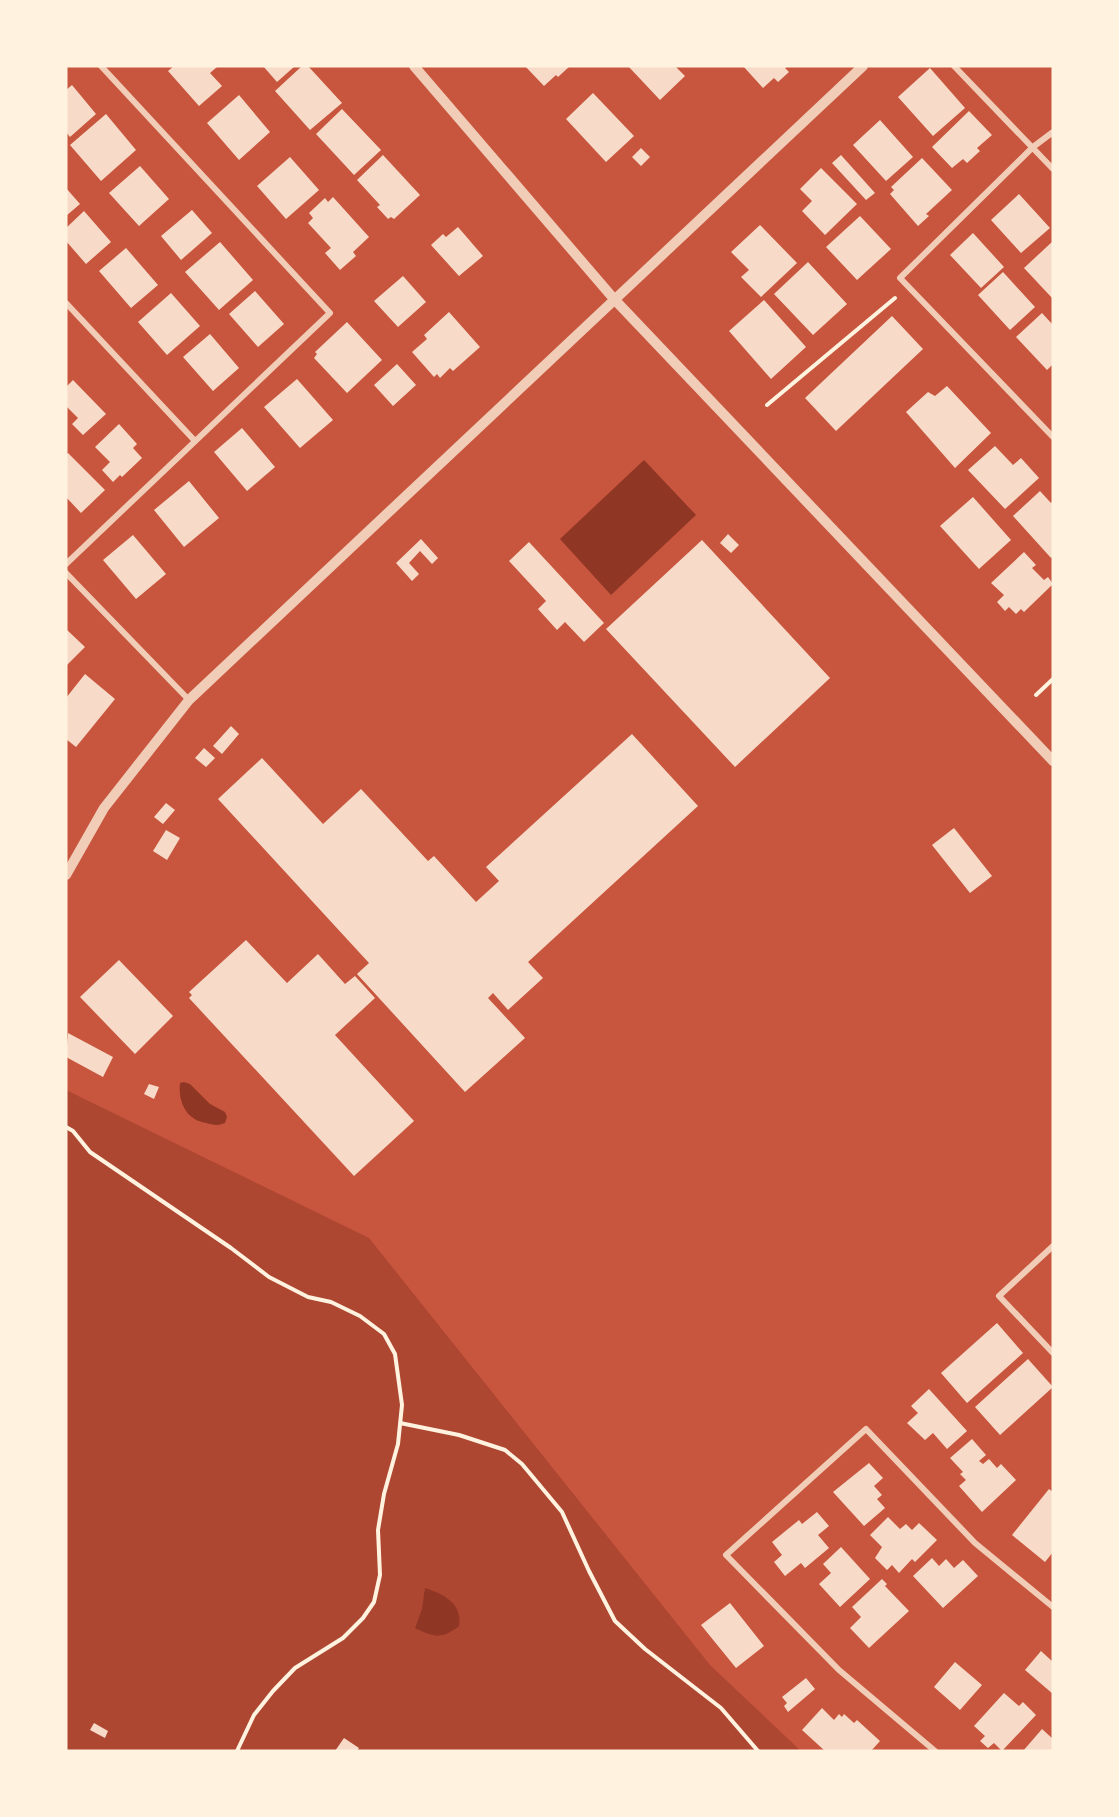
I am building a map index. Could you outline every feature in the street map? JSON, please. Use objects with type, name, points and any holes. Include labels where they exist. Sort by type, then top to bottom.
[{"type":"street","points":[[66,564],[330,313],[101,66]]},
{"type":"street","points":[[414,66],[614,299],[1053,761]]},
{"type":"street","points":[[66,876],[104,808],[189,700],[862,66]]},
{"type":"street","points":[[954,66],[1053,169]]},
{"type":"street","points":[[1053,132],[1033,147],[900,278],[1053,437]]},
{"type":"street","points":[[66,303],[195,441]]},
{"type":"street","points":[[66,573],[189,700]]},
{"type":"street","points":[[1053,1246],[999,1296],[1053,1353]]},
{"type":"street","points":[[935,1751],[839,1671],[726,1555],[866,1429],[975,1543],[1053,1607]]},
{"type":"path","points":[[767,405],[909,286]]},
{"type":"path","points":[[1036,695],[1053,679]]},
{"type":"path","points":[[66,1127],[73,1131],[90,1152],[231,1248],[268,1277],[308,1297],[331,1302],[360,1316],[384,1334],[395,1354],[402,1405],[398,1444],[384,1494],[378,1530],[380,1575],[374,1602],[363,1618],[343,1638],[295,1668],[273,1691],[254,1715],[237,1751]]},
{"type":"path","points":[[400,1424],[459,1435],[505,1450],[522,1464],[561,1512],[615,1621],[645,1649],[721,1708],[758,1751]]},
{"type":"shaded area","points":[[644,460],[696,515],[611,595],[560,539]]},
{"type":"shaded area","points":[[180,1083],[190,1084],[210,1104],[225,1112],[227,1117],[225,1123],[209,1124],[188,1114],[180,1097]]},
{"type":"shaded area","points":[[66,1090],[369,1238],[710,1665],[801,1751],[66,1751]]},
{"type":"shaded area","points":[[425,1588],[451,1601],[458,1612],[459,1626],[437,1636],[415,1628],[422,1609]]},
{"type":"building","points":[[174,66],[216,66],[210,73],[222,86],[199,106],[168,71]]},
{"type":"building","points":[[263,66],[295,66],[277,82]]},
{"type":"building","points":[[302,66],[308,66],[342,103],[310,130],[275,91]]},
{"type":"building","points":[[525,66],[570,66],[544,86]]},
{"type":"building","points":[[628,66],[675,66],[685,76],[660,100]]},
{"type":"building","points":[[743,66],[788,66],[785,68],[789,72],[778,82],[774,78],[763,88]]},
{"type":"building","points":[[930,68],[965,108],[933,136],[898,97]]},
{"type":"building","points":[[72,85],[96,114],[70,137],[66,132],[66,90]]},
{"type":"building","points":[[593,93],[634,136],[606,162],[566,119]]},
{"type":"building","points":[[239,95],[270,132],[239,160],[207,123]]},
{"type":"building","points":[[342,109],[381,150],[354,175],[316,134]]},
{"type":"building","points":[[969,111],[992,135],[977,148],[980,151],[967,163],[963,159],[952,168],[932,147]]},
{"type":"building","points":[[106,114],[136,150],[101,181],[70,145]]},
{"type":"building","points":[[880,120],[913,157],[886,181],[853,145]]},
{"type":"building","points":[[641,148],[650,157],[641,166],[632,157]]},
{"type":"building","points":[[383,155],[420,195],[394,219],[391,217],[388,219],[377,207],[380,205],[357,180]]},
{"type":"building","points":[[841,155],[875,193],[866,200],[832,163]]},
{"type":"building","points":[[290,157],[319,190],[286,219],[257,186]]},
{"type":"building","points":[[922,158],[952,190],[926,214],[929,216],[918,226],[890,194],[894,190],[891,187]]},
{"type":"building","points":[[140,166],[169,199],[139,226],[109,193]]},
{"type":"building","points":[[821,168],[857,204],[825,235],[802,211],[812,201],[800,189]]},
{"type":"building","points":[[66,188],[80,204],[66,216]]},
{"type":"building","points":[[1019,194],[1050,228],[1021,253],[991,220]]},
{"type":"building","points":[[333,197],[369,237],[353,252],[356,256],[340,270],[325,253],[331,248],[308,223],[313,218],[309,213],[325,198],[328,202]]},
{"type":"building","points":[[192,210],[212,233],[181,260],[161,236]]},
{"type":"building","points":[[84,211],[111,242],[86,264],[66,241],[66,228]]},
{"type":"building","points":[[860,216],[891,249],[857,280],[826,247]]},
{"type":"building","points":[[760,225],[797,263],[761,297],[741,277],[749,270],[731,252]]},
{"type":"building","points":[[458,227],[483,256],[459,276],[431,245],[443,234],[446,237]]},
{"type":"building","points":[[973,233],[1004,267],[981,288],[950,255]]},
{"type":"building","points":[[1053,241],[1053,299],[1024,268]]},
{"type":"building","points":[[220,242],[253,280],[219,310],[185,272]]},
{"type":"building","points":[[126,248],[158,285],[131,308],[99,271]]},
{"type":"building","points":[[808,262],[847,304],[813,335],[774,294]]},
{"type":"building","points":[[1003,272],[1035,307],[1010,330],[978,295]]},
{"type":"building","points":[[403,276],[426,302],[398,327],[374,301]]},
{"type":"building","points":[[255,291],[284,324],[258,347],[229,314]]},
{"type":"building","points":[[171,293],[200,326],[167,355],[138,322]]},
{"type":"building","points":[[764,300],[806,347],[771,379],[729,331]]},
{"type":"building","points":[[449,312],[480,347],[453,371],[450,368],[440,378],[437,374],[434,377],[412,352],[427,339],[424,335]]},
{"type":"building","points":[[1042,313],[1053,325],[1053,364],[1047,370],[1016,337]]},
{"type":"building","points":[[892,316],[923,349],[836,431],[805,398]]},
{"type":"building","points":[[347,322],[382,360],[347,393],[314,358],[317,354],[315,352]]},
{"type":"building","points":[[210,334],[239,368],[213,391],[183,357]]},
{"type":"building","points":[[397,364],[416,385],[393,406],[374,385]]},
{"type":"building","points":[[297,379],[333,420],[300,448],[264,407]]},
{"type":"building","points":[[73,380],[106,414],[83,435],[72,424],[78,418],[66,406],[66,387]]},
{"type":"building","points":[[947,386],[991,433],[955,468],[906,412],[928,392],[935,396]]},
{"type":"building","points":[[119,424],[137,444],[133,448],[142,458],[122,477],[120,475],[113,482],[102,470],[110,462],[95,447]]},
{"type":"building","points":[[242,428],[275,467],[247,491],[214,452]]},
{"type":"building","points":[[995,446],[1013,465],[1021,458],[1039,478],[1005,509],[968,470]]},
{"type":"building","points":[[68,453],[105,490],[81,513],[66,497],[66,455]]},
{"type":"building","points":[[189,481],[219,518],[184,547],[154,510]]},
{"type":"building","points":[[1040,491],[1051,503],[1053,501],[1053,556],[1051,558],[1013,516]]},
{"type":"building","points":[[973,497],[1011,540],[979,569],[940,526]]},
{"type":"building","points":[[728,534],[739,545],[731,553],[720,543]]},
{"type":"building","points":[[133,535],[166,574],[136,599],[103,560]]},
{"type":"building","points":[[421,539],[438,558],[432,564],[420,551],[409,563],[419,574],[412,581],[396,563]]},
{"type":"building","points":[[702,540],[830,678],[735,767],[606,629]]},
{"type":"building","points":[[529,542],[604,623],[584,642],[565,622],[557,630],[538,609],[546,601],[509,561]]},
{"type":"building","points":[[1024,552],[1036,565],[1032,568],[1044,580],[1048,577],[1053,584],[1024,612],[1021,609],[1016,614],[1009,607],[1005,611],[997,602],[1004,595],[991,583]]},
{"type":"building","points":[[66,629],[85,647],[66,666]]},
{"type":"building","points":[[85,674],[115,699],[76,747],[66,739],[66,698]]},
{"type":"building","points":[[231,726],[239,734],[222,754],[213,746]]},
{"type":"building","points":[[632,734],[698,806],[528,962],[543,978],[508,1010],[493,993],[488,998],[525,1038],[465,1092],[357,974],[369,963],[218,799],[262,758],[323,824],[361,789],[428,861],[434,856],[476,902],[499,881],[486,867]]},
{"type":"building","points":[[204,748],[215,758],[206,767],[195,758]]},
{"type":"building","points":[[166,803],[175,810],[163,824],[154,817]]},
{"type":"building","points":[[954,828],[992,876],[970,893],[932,845]]},
{"type":"building","points":[[166,830],[180,838],[167,860],[153,851]]},
{"type":"building","points":[[246,940],[287,983],[318,954],[345,984],[355,976],[375,998],[335,1035],[414,1121],[354,1176],[189,998],[192,995],[189,992]]},
{"type":"building","points":[[119,960],[173,1016],[135,1054],[80,997]]},
{"type":"building","points":[[68,1033],[113,1057],[103,1077],[66,1057]]},
{"type":"building","points":[[149,1084],[159,1087],[154,1099],[144,1094]]},
{"type":"building","points":[[997,1323],[1023,1353],[967,1403],[941,1373]]},
{"type":"building","points":[[1028,1359],[1053,1387],[1000,1435],[975,1407]]},
{"type":"building","points":[[929,1389],[967,1431],[947,1449],[933,1433],[925,1440],[907,1423],[918,1413],[911,1406]]},
{"type":"building","points":[[972,1439],[986,1455],[979,1461],[983,1464],[989,1459],[997,1468],[1001,1464],[1016,1480],[982,1512],[959,1486],[966,1480],[960,1474],[963,1472],[950,1458]]},
{"type":"building","points":[[869,1463],[883,1478],[874,1486],[882,1495],[877,1499],[885,1508],[864,1526],[833,1492]]},
{"type":"building","points":[[1049,1489],[1053,1492],[1053,1552],[1045,1562],[1012,1535]]},
{"type":"building","points":[[817,1512],[829,1526],[818,1535],[829,1548],[805,1568],[801,1563],[785,1576],[774,1562],[782,1555],[772,1542],[799,1520],[802,1524]]},
{"type":"building","points":[[888,1517],[900,1529],[906,1524],[912,1530],[919,1523],[937,1540],[915,1562],[912,1559],[899,1573],[892,1565],[887,1570],[875,1558],[882,1547],[870,1535]]},
{"type":"building","points":[[841,1547],[870,1579],[840,1607],[819,1584],[831,1573],[823,1564]]},
{"type":"building","points":[[932,1558],[939,1566],[946,1559],[954,1568],[963,1560],[978,1576],[943,1608],[913,1576]]},
{"type":"building","points":[[882,1579],[887,1584],[885,1586],[909,1611],[869,1648],[850,1628],[861,1617],[852,1607]]},
{"type":"building","points":[[730,1603],[764,1646],[736,1668],[701,1625]]},
{"type":"building","points":[[1041,1651],[1053,1662],[1053,1694],[1025,1670]]},
{"type":"building","points":[[955,1662],[982,1685],[960,1710],[934,1687]]},
{"type":"building","points":[[806,1678],[815,1689],[788,1712],[784,1706],[787,1703],[782,1697]]},
{"type":"building","points":[[1004,1693],[1019,1706],[1023,1702],[1036,1715],[1002,1751],[994,1743],[988,1748],[980,1741],[985,1736],[974,1726]]},
{"type":"building","points":[[822,1708],[834,1720],[839,1714],[842,1717],[844,1714],[854,1723],[857,1720],[880,1741],[871,1751],[825,1751],[802,1730]]},
{"type":"building","points":[[94,1723],[108,1731],[105,1738],[90,1730]]},
{"type":"building","points":[[1042,1729],[1053,1739],[1053,1751],[1023,1751]]},
{"type":"building","points":[[344,1738],[359,1748],[357,1751],[335,1751]]}]
